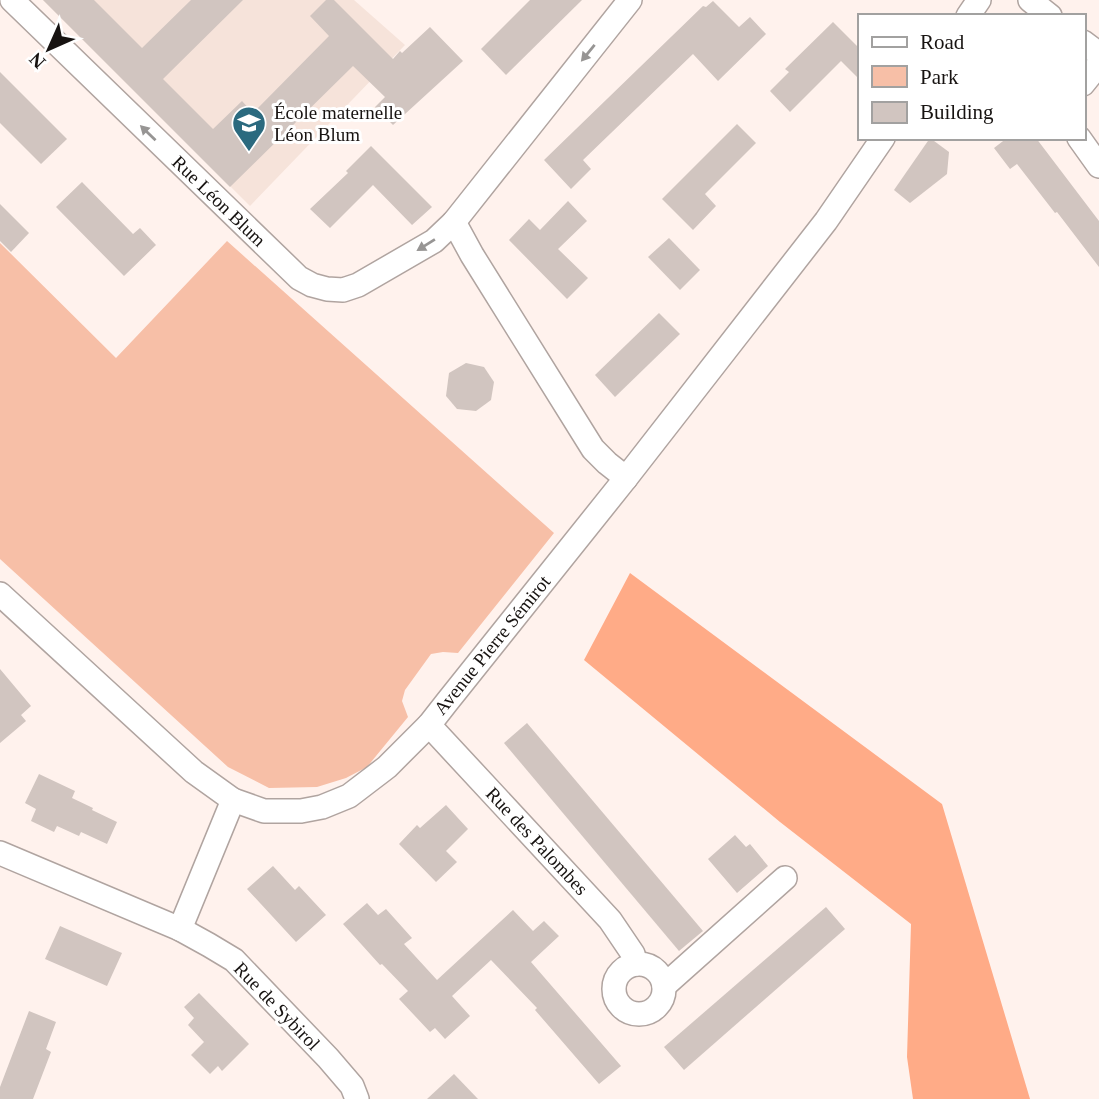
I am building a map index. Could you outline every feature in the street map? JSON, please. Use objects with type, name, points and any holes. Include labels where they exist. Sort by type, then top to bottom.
[{"type":"street","name":"Rue Léon Blum","points":[[12,0],[299,278],[312,285],[343,290],[358,285],[435,241],[454,222],[630,0]]},
{"type":"street","points":[[1030,0],[1048,14]]},
{"type":"street","points":[[1085,82],[1099,64]]},
{"type":"street","name":"Avenue Pierre Sémirot","points":[[0,594],[194,772],[233,800],[264,811],[301,811],[322,807],[349,796],[387,767],[429,725],[826,222],[882,140]]},
{"type":"street","points":[[1080,140],[1099,166]]},
{"type":"street","points":[[454,222],[593,449],[626,478]]},
{"type":"street","name":"Rue des Palombes","points":[[429,725],[610,920],[636,964]]},
{"type":"street","points":[[180,929],[233,800]]},
{"type":"street","name":"Rue de Sybirol","points":[[0,853],[180,929],[234,961],[328,1058],[352,1086],[357,1099]]},
{"type":"street","points":[[664,986],[785,878]]},
{"type":"street","points":[[636,964],[650,966],[660,974],[664,986],[662,1001],[651,1012],[643,1014],[631,1014],[621,1007],[614,996],[614,982],[618,975],[624,968],[636,964]]},
{"type":"shaded area","name":"École maternelle Léon Blum","points":[[43,0],[354,0],[405,45],[250,206]]},
{"type":"shaded area","points":[[630,573],[942,804],[1030,1099],[913,1099],[907,1057],[911,924],[780,822],[584,660]]},
{"type":"green space","points":[[227,241],[554,533],[458,653],[431,654],[405,690],[402,701],[408,717],[367,767],[346,778],[317,787],[269,788],[228,767],[0,559],[0,243],[116,358]]},
{"type":"building","points":[[43,0],[94,0],[142,48],[191,0],[243,0],[163,79],[213,129],[242,101],[253,113],[329,36],[310,16],[326,0],[334,0],[393,59],[430,27],[463,61],[393,125],[375,107],[385,97],[353,66],[230,187]]},
{"type":"building","points":[[530,0],[582,0],[506,75],[481,49]]},
{"type":"building","points":[[713,1],[739,27],[750,17],[766,34],[718,81],[693,54],[583,160],[591,169],[571,189],[544,160],[703,6],[706,7]]},
{"type":"building","points":[[833,22],[858,47],[858,78],[841,61],[790,112],[770,91],[789,72],[785,69]]},
{"type":"building","points":[[0,72],[67,139],[41,164],[0,123]]},
{"type":"building","points":[[737,124],[756,143],[705,194],[716,206],[693,230],[662,199]]},
{"type":"building","points":[[929,140],[949,152],[947,174],[910,203],[894,190]]},
{"type":"building","points":[[1004,140],[1038,140],[1099,221],[1099,267],[1017,164],[1010,169],[994,148]]},
{"type":"building","points":[[371,146],[432,207],[412,225],[373,185],[330,228],[310,209],[348,173],[346,171]]},
{"type":"building","points":[[82,182],[133,234],[140,228],[156,245],[124,276],[56,207]]},
{"type":"building","points":[[568,201],[587,221],[558,249],[588,278],[567,299],[509,240],[529,219],[540,230]]},
{"type":"building","points":[[0,204],[29,233],[11,252],[0,241]]},
{"type":"building","points":[[669,238],[700,270],[680,290],[648,257]]},
{"type":"building","points":[[659,313],[680,334],[615,397],[595,375]]},
{"type":"building","points":[[466,363],[484,367],[494,382],[491,400],[476,411],[457,409],[446,396],[449,373]]},
{"type":"building","points":[[0,669],[31,706],[21,715],[26,721],[0,743]]},
{"type":"building","points":[[527,723],[703,931],[679,951],[504,743]]},
{"type":"building","points":[[39,774],[75,791],[72,798],[117,822],[107,844],[81,832],[79,836],[57,826],[54,832],[31,821],[36,809],[25,803]]},
{"type":"building","points":[[446,805],[468,829],[446,851],[457,862],[436,882],[399,844],[417,825],[420,828]]},
{"type":"building","points":[[735,835],[746,847],[750,844],[768,866],[737,893],[708,859]]},
{"type":"building","points":[[273,866],[295,890],[299,886],[326,915],[296,942],[247,889]]},
{"type":"building","points":[[367,903],[378,915],[386,909],[412,938],[404,944],[437,980],[513,910],[533,931],[544,921],[559,936],[531,962],[621,1066],[599,1084],[535,1010],[537,1008],[491,960],[452,996],[470,1016],[445,1039],[435,1028],[430,1032],[399,999],[408,991],[343,924]]},
{"type":"building","points":[[826,907],[845,929],[684,1070],[664,1047]]},
{"type":"building","points":[[60,926],[122,953],[107,986],[45,959]]},
{"type":"building","points":[[199,993],[249,1044],[222,1071],[218,1066],[210,1074],[191,1055],[204,1042],[188,1025],[194,1018],[184,1007]]},
{"type":"building","points":[[29,1011],[56,1022],[46,1049],[51,1052],[33,1099],[0,1099],[0,1087]]},
{"type":"building","points":[[454,1074],[478,1099],[427,1099]]},
{"type":"place","name":"École maternelle Léon Blum","points":[[249,153]]}]
